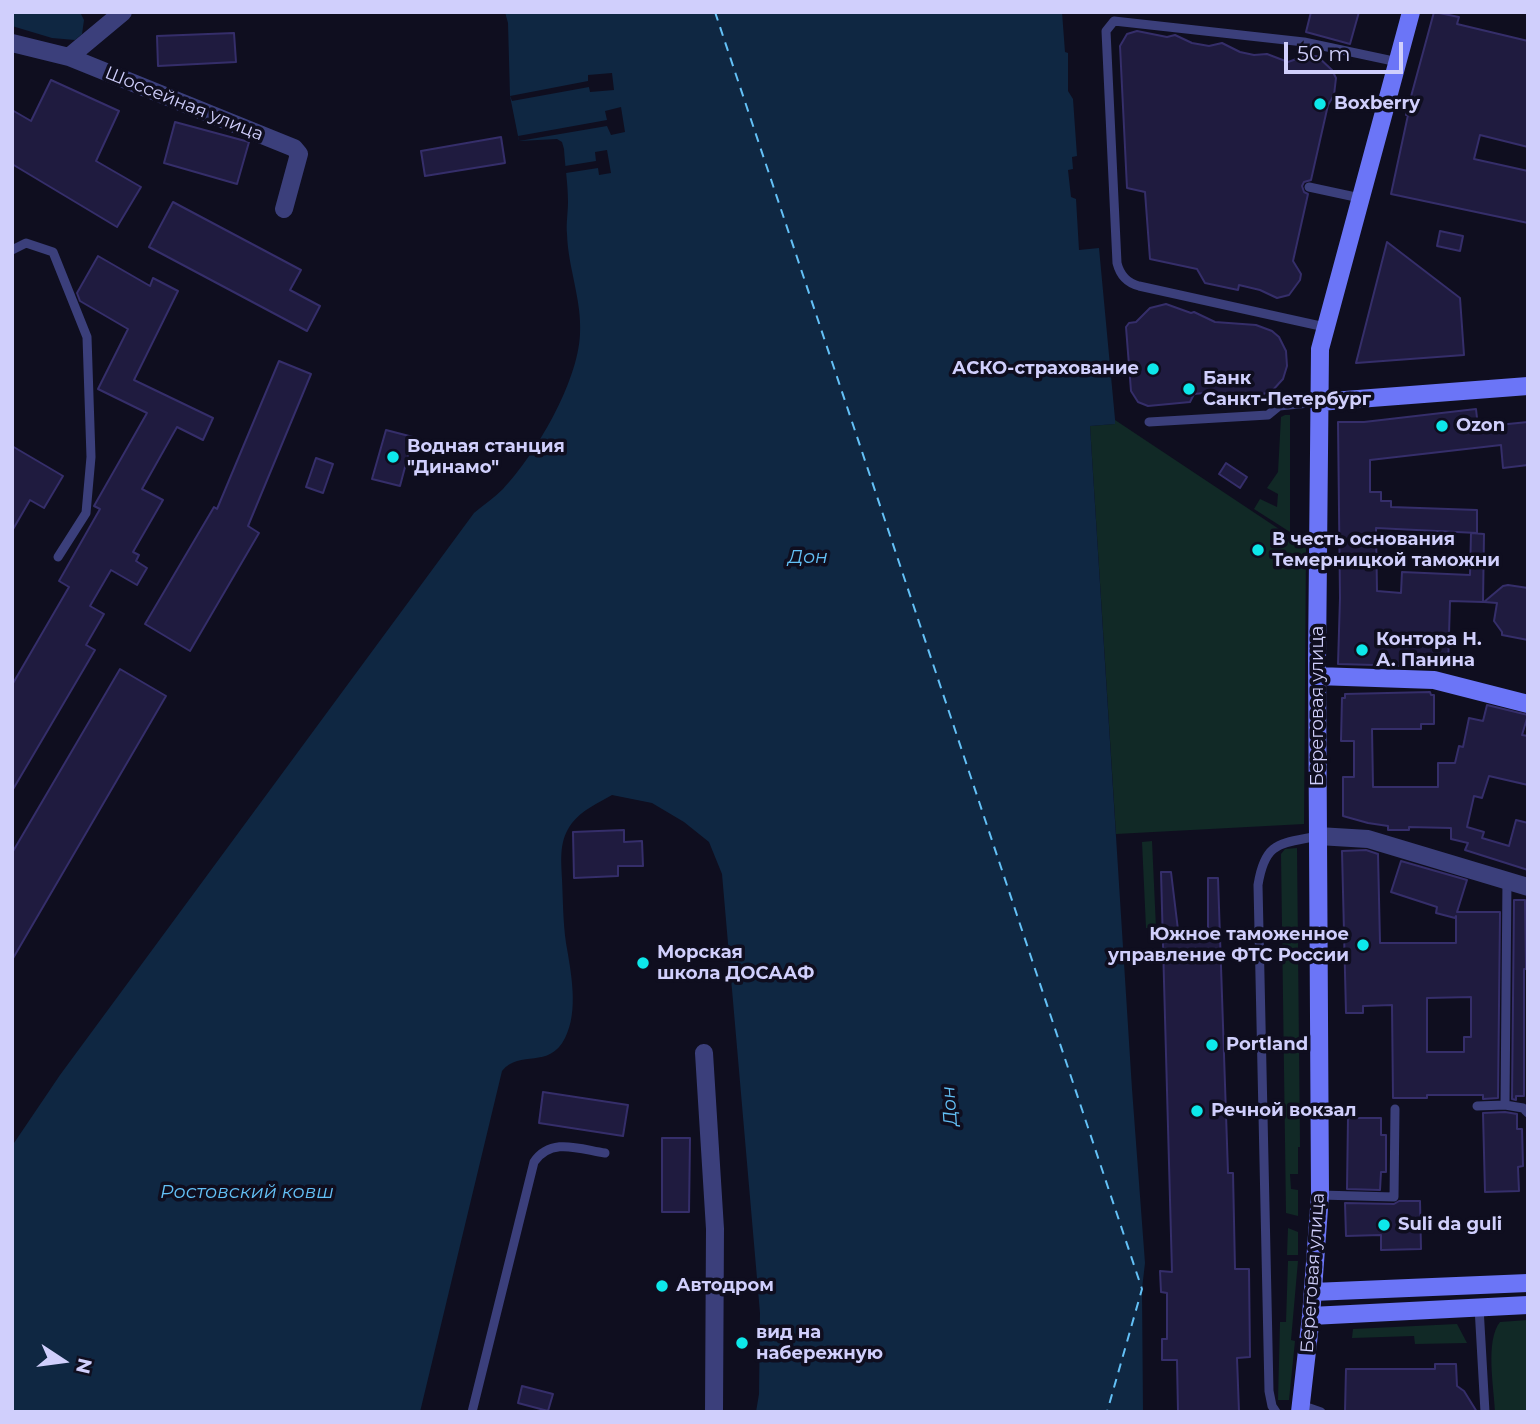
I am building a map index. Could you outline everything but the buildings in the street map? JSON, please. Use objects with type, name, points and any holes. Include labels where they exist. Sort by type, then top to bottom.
[{"type":"main road","name":"Береговая улица","points":[[1301,1408],[1320,1195],[1317,676],[1320,349],[1411,12]]},
{"type":"main road","points":[[1319,402],[1528,386]]},
{"type":"main road","points":[[1317,676],[1434,680],[1528,704]]},
{"type":"main road","points":[[1313,1292],[1528,1283]]},
{"type":"main road","points":[[1311,1316],[1528,1305]]},
{"type":"street","points":[[69,57],[123,12]]},
{"type":"street","name":"Шоссейная улица","points":[[12,43],[69,57],[294,148],[299,155],[284,209]]},
{"type":"street","points":[[1318,836],[1368,839],[1528,887]]},
{"type":"street","points":[[704,1053],[715,1229],[714,1412]]},
{"type":"lane","points":[[1325,327],[1139,286],[1128,282],[1121,274],[1117,263],[1106,31],[1114,21],[1304,41],[1398,62]]},
{"type":"lane","points":[[1309,187],[1360,198]]},
{"type":"lane","points":[[12,250],[26,243],[53,252],[87,337],[91,457],[86,513],[58,557]]},
{"type":"lane","points":[[1149,422],[1268,415],[1279,406],[1319,402]]},
{"type":"lane","points":[[1276,1412],[1269,1391],[1258,885],[1261,864],[1268,852],[1284,843],[1318,836]]},
{"type":"lane","points":[[1505,1105],[1507,879]]},
{"type":"lane","points":[[1477,1106],[1505,1105],[1522,1108],[1528,1113]]},
{"type":"lane","points":[[1320,1195],[1394,1197],[1395,1108]]},
{"type":"lane","points":[[472,1412],[534,1162],[547,1148],[568,1147],[605,1153]]},
{"type":"lane","points":[[1479,1307],[1485,1412]]},
{"type":"lane","points":[[1301,1408],[1321,1412]]},
{"type":"green space","points":[[1290,415],[1290,532],[1254,509],[1260,499],[1277,507],[1278,494],[1267,488],[1278,472],[1281,417]]},
{"type":"green space","points":[[1115,420],[1306,547],[1304,824],[1116,834],[1090,426],[1114,424]]},
{"type":"green space","points":[[1152,841],[1156,928],[1146,928],[1142,842]]},
{"type":"green space","points":[[1297,848],[1300,1147],[1298,1174],[1290,1174],[1291,1189],[1298,1190],[1298,1216],[1286,1213],[1281,854],[1285,849]]},
{"type":"green space","points":[[1288,1228],[1298,1232],[1298,1255],[1287,1255]]},
{"type":"green space","points":[[1288,1261],[1298,1261],[1291,1340],[1295,1341],[1289,1400],[1278,1400],[1280,1322],[1286,1322]]},
{"type":"green space","points":[[1528,1320],[1528,1412],[1495,1412],[1492,1352],[1495,1330],[1500,1322]]},
{"type":"green space","points":[[1457,1324],[1467,1343],[1415,1344],[1414,1336],[1352,1338],[1353,1329]]},
{"type":"water","points":[[12,12],[80,12],[84,20],[82,34],[75,40],[52,38],[12,26]]},
{"type":"water","name":"Дон","points":[[505,12],[1062,12],[1065,52],[1068,53],[1068,91],[1073,99],[1077,156],[1072,157],[1073,169],[1068,170],[1071,197],[1076,199],[1079,250],[1099,248],[1115,419],[1115,424],[1090,426],[1145,1263],[1142,1289],[1143,1412],[756,1412],[759,1394],[760,1313],[722,874],[709,842],[684,822],[652,803],[612,795],[580,814],[565,836],[561,857],[563,911],[573,991],[572,1016],[565,1038],[551,1054],[517,1061],[502,1071],[420,1412],[12,1412],[12,1146],[60,1075],[474,513],[503,489],[529,457],[553,416],[572,374],[580,321],[568,247],[568,195],[564,149],[562,142],[557,139],[519,141],[510,96],[508,23]]},
{"type":"pier","points":[[612,73],[614,90],[590,92],[589,87],[512,101],[510,96],[588,81],[588,75]]},
{"type":"pier","points":[[621,107],[625,132],[611,135],[607,126],[519,141],[518,136],[607,120],[605,111]]},
{"type":"pier","points":[[607,150],[611,173],[599,175],[598,168],[566,173],[565,166],[596,161],[595,152]]},
{"type":"ferry route","points":[[715,12],[1142,1289],[1107,1412]]},
{"type":"place","name":"Boxberry","points":[[1320,104]]},
{"type":"place","name":"АСКО-страхование","points":[[1153,369]]},
{"type":"place","name":"Банк Санкт-Петербург","points":[[1189,389]]},
{"type":"place","name":"Ozon","points":[[1442,426]]},
{"type":"place","name":"Водная станция \"Динамо\"","points":[[393,457]]},
{"type":"place","name":"В честь основания Темерницкой таможни","points":[[1258,550]]},
{"type":"place","name":"Контора Н. А. Панина","points":[[1362,650]]},
{"type":"place","name":"Южное таможенное управление ФТС России","points":[[1363,945]]},
{"type":"place","name":"Морская школа ДОСААФ","points":[[643,963]]},
{"type":"place","name":"Portland","points":[[1212,1045]]},
{"type":"place","name":"Речной вокзал","points":[[1197,1111]]},
{"type":"place","name":"Suli da guli","points":[[1384,1225]]},
{"type":"place","name":"Автодром","points":[[662,1286]]},
{"type":"place","name":"вид на набережную","points":[[742,1343]]},
{"type":"water label","name":"Ростовский ковш","points":[[247,1192]]}]
